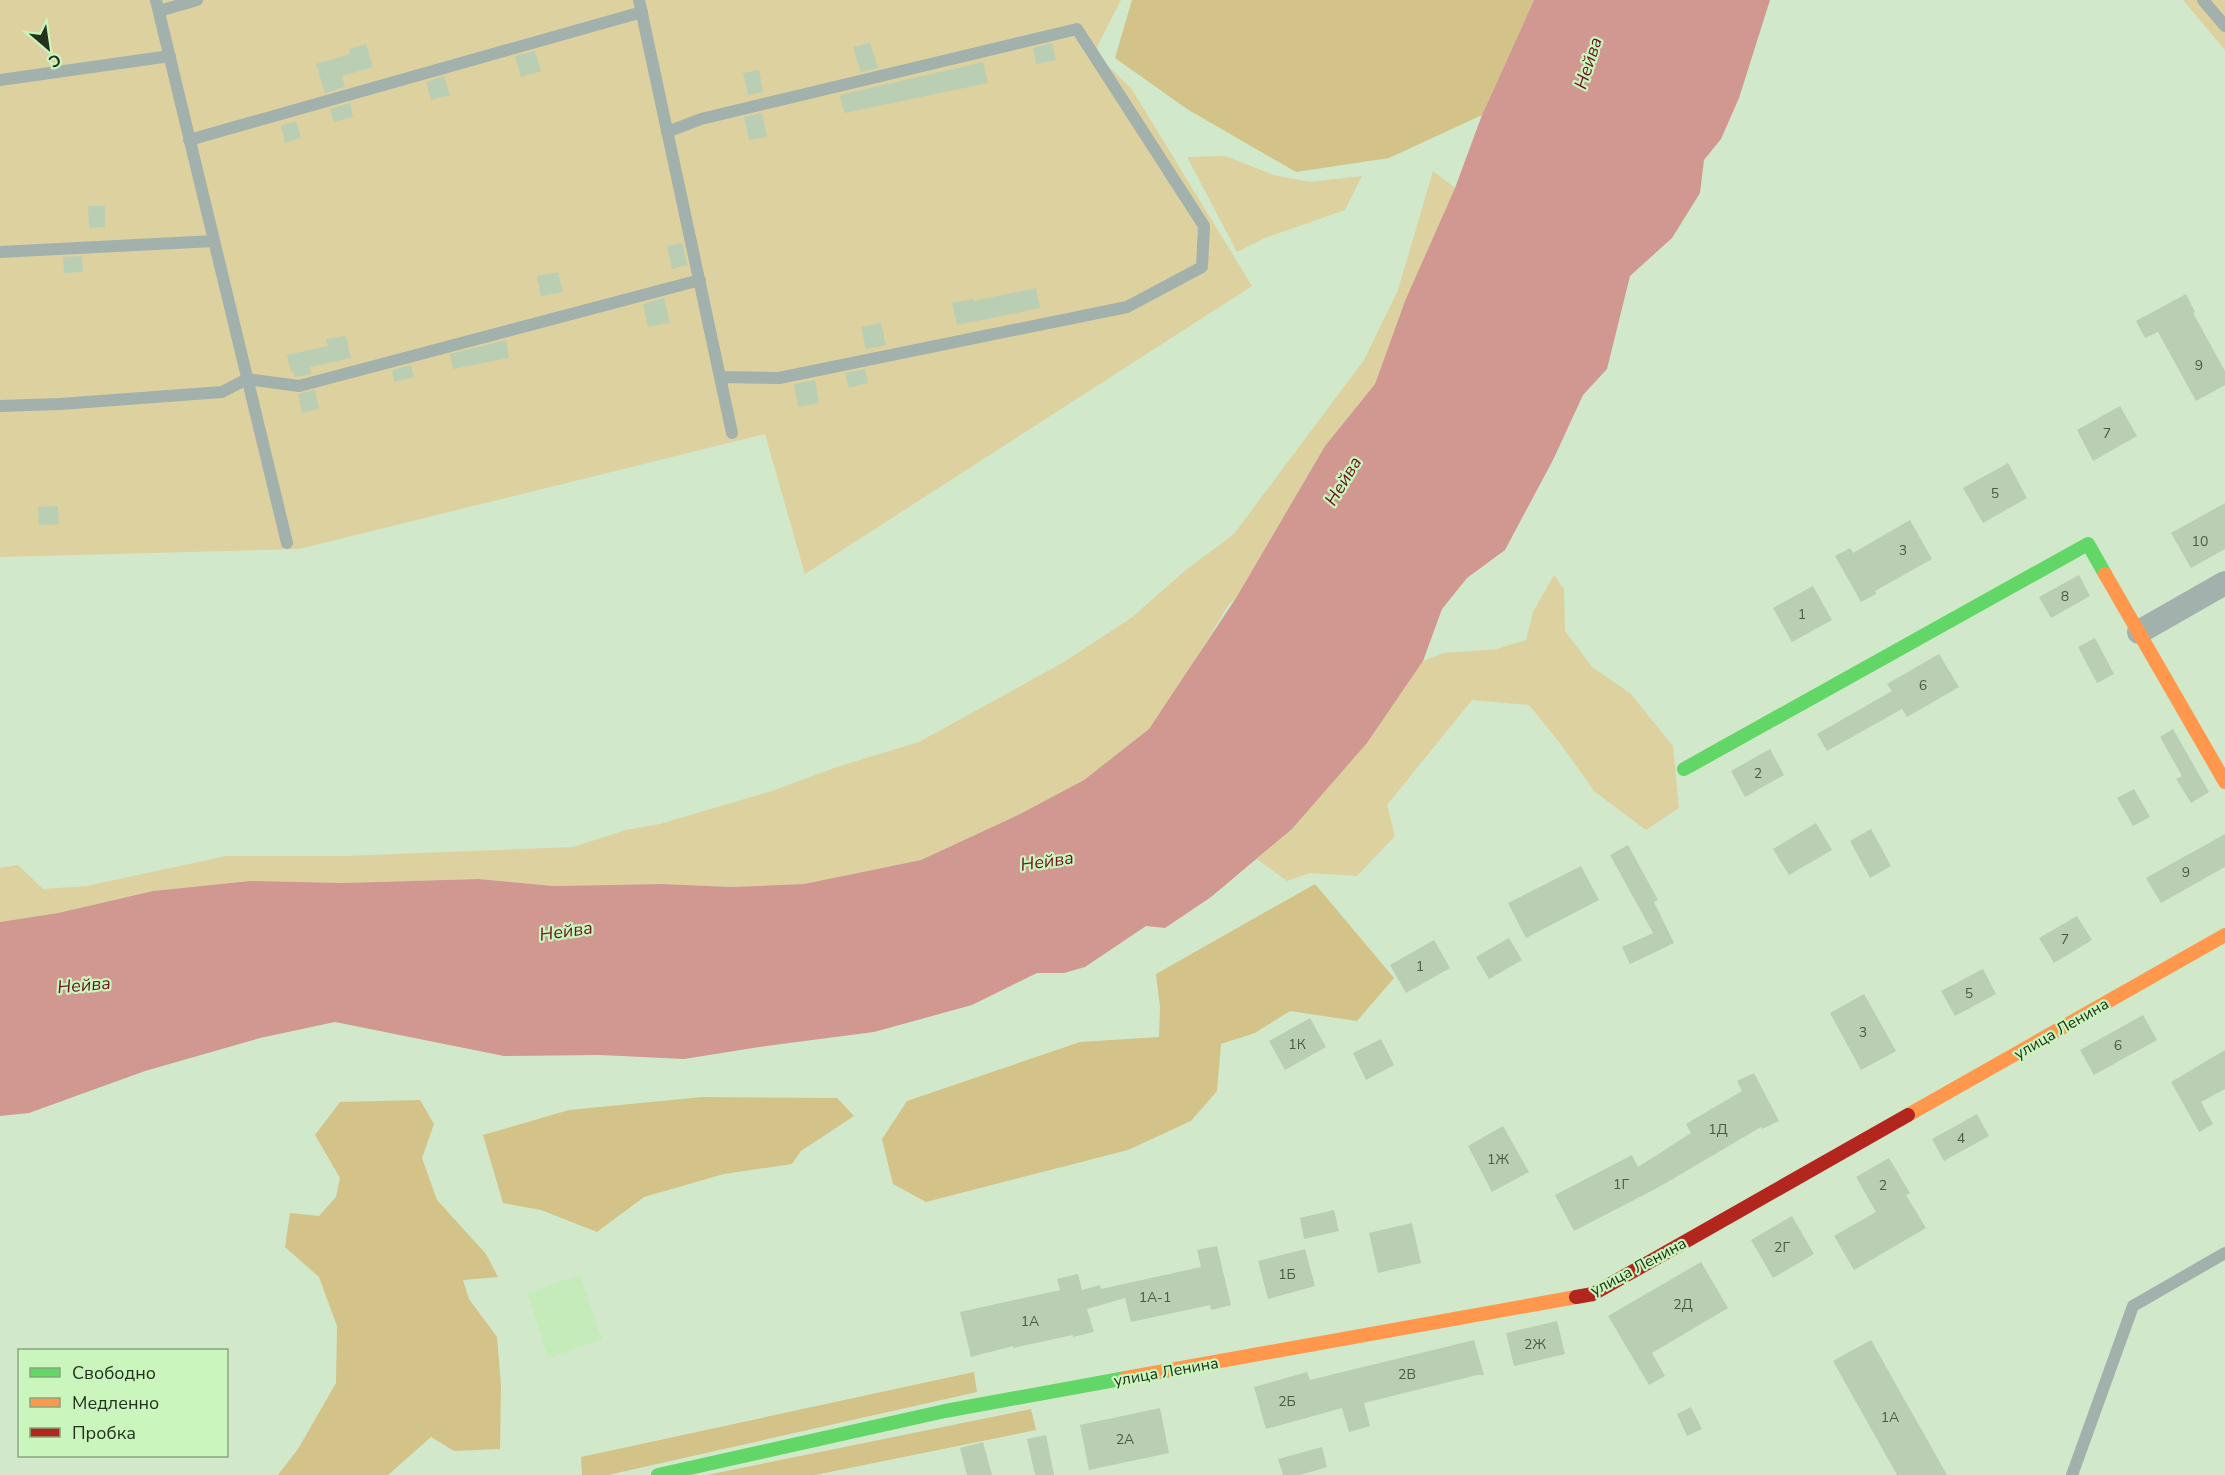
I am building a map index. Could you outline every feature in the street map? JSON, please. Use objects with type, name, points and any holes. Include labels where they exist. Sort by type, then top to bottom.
[{"type":"street","points":[[1684,769],[2088,544],[2225,782]]},
{"type":"street","points":[[2139,632],[2225,583]]},
{"type":"street","name":"улица Ленина","points":[[658,1475],[945,1411],[1593,1294],[2225,935]]},
{"type":"lane","points":[[197,0],[158,6],[286,543]]},
{"type":"lane","points":[[2203,0],[2225,26]]},
{"type":"lane","points":[[189,140],[641,6],[732,433]]},
{"type":"lane","points":[[667,132],[701,119],[1077,28],[1204,226],[1202,267],[1128,307],[779,378],[720,377]]},
{"type":"lane","points":[[0,80],[170,56]]},
{"type":"lane","points":[[0,252],[214,241]]},
{"type":"lane","points":[[0,406],[222,392],[248,380],[299,386],[700,280]]},
{"type":"lane","points":[[2072,1475],[2133,1306],[2225,1253]]},
{"type":"shaded area","points":[[0,0],[1121,0],[1094,53],[1131,88],[1252,286],[805,574],[765,434],[299,549],[0,557]]},
{"type":"shaded area","points":[[1132,0],[1534,0],[1482,115],[1389,158],[1296,172],[1187,109],[1115,58]]},
{"type":"shaded area","points":[[2183,0],[2225,0],[2225,50]]},
{"type":"shaded area","points":[[1225,156],[1274,175],[1310,182],[1362,176],[1345,210],[1265,238],[1237,252],[1187,157]]},
{"type":"shaded area","points":[[1433,171],[1455,188],[1405,301],[1375,384],[1325,446],[1236,598],[1229,604],[1186,675],[1149,729],[1084,780],[1020,814],[921,860],[804,884],[731,887],[663,884],[553,886],[479,879],[343,883],[250,881],[153,891],[58,913],[0,922],[0,868],[18,865],[43,889],[87,886],[226,856],[345,856],[573,847],[626,830],[660,824],[772,791],[837,767],[919,742],[1064,662],[1131,618],[1187,569],[1234,534],[1364,360],[1398,290]]},
{"type":"shaded area","points":[[1554,575],[1564,589],[1565,631],[1592,667],[1630,693],[1673,746],[1679,808],[1646,830],[1594,791],[1560,743],[1529,705],[1472,700],[1387,805],[1395,836],[1357,876],[1310,873],[1287,881],[1257,859],[1292,829],[1367,743],[1423,661],[1444,653],[1497,649],[1526,640],[1533,612]]},
{"type":"shaded area","points":[[1315,884],[1394,978],[1357,1021],[1290,1011],[1255,1033],[1221,1044],[1217,1091],[1191,1121],[1128,1150],[926,1202],[893,1184],[882,1139],[907,1101],[1080,1042],[1159,1037],[1160,1007],[1156,974]]},
{"type":"shaded area","points":[[702,1097],[837,1098],[854,1116],[801,1151],[792,1164],[724,1174],[644,1197],[597,1232],[541,1210],[503,1203],[483,1135],[569,1110]]},
{"type":"shaded area","points":[[420,1100],[434,1124],[422,1158],[437,1200],[486,1254],[498,1277],[463,1280],[469,1299],[497,1337],[501,1385],[500,1449],[454,1451],[431,1437],[388,1475],[278,1475],[298,1449],[336,1383],[337,1326],[319,1277],[285,1247],[290,1213],[319,1216],[336,1197],[340,1178],[315,1135],[340,1102]]},
{"type":"shaded area","points":[[580,1275],[602,1339],[548,1358],[527,1293]]},
{"type":"shaded area","points":[[974,1372],[977,1392],[608,1475],[582,1475],[581,1457]]},
{"type":"shaded area","points":[[1031,1409],[1036,1430],[815,1475],[707,1475]]},
{"type":"water","name":"Нейва","points":[[1534,0],[1770,0],[1739,98],[1721,139],[1704,160],[1700,193],[1672,238],[1630,276],[1607,369],[1583,395],[1553,460],[1505,550],[1467,578],[1442,609],[1423,661],[1367,743],[1292,829],[1211,897],[1165,928],[1146,926],[1085,967],[1064,973],[1037,973],[972,1005],[874,1032],[684,1059],[600,1055],[504,1056],[335,1022],[260,1038],[145,1071],[29,1113],[0,1116],[0,922],[58,913],[153,891],[250,881],[343,883],[479,879],[553,886],[663,884],[731,887],[804,884],[921,860],[1020,814],[1084,780],[1149,729],[1236,598],[1325,446],[1375,384],[1405,301],[1455,188],[1482,115]]},
{"type":"building","points":[[870,43],[878,68],[861,72],[853,47]]},
{"type":"building","points":[[1052,43],[1056,60],[1036,64],[1033,48]]},
{"type":"building","points":[[366,44],[373,67],[342,76],[345,87],[325,93],[316,64],[350,54],[349,49]]},
{"type":"building","points":[[535,51],[541,71],[521,77],[515,56]]},
{"type":"building","points":[[983,62],[988,83],[844,113],[840,95]]},
{"type":"building","points":[[759,70],[763,92],[748,95],[743,73]]},
{"type":"building","points":[[444,76],[450,95],[431,100],[426,82]]},
{"type":"building","points":[[350,103],[353,117],[334,122],[330,109]]},
{"type":"building","points":[[762,113],[767,137],[749,140],[744,117]]},
{"type":"building","points":[[296,121],[301,138],[285,143],[281,126]]},
{"type":"building","points":[[88,206],[105,206],[105,227],[89,228]]},
{"type":"building","points":[[683,243],[687,265],[672,269],[667,246]]},
{"type":"building","points":[[82,256],[83,272],[64,273],[63,257]]},
{"type":"building","points":[[558,272],[563,292],[541,296],[537,276]]},
{"type":"building","points":[[1036,288],[1040,308],[957,325],[952,303]]},
{"type":"building","points":[[2186,294],[2195,312],[2193,313],[2225,371],[2225,385],[2196,401],[2158,332],[2145,338],[2136,321]]},
{"type":"building","points":[[664,298],[670,323],[648,327],[643,304]]},
{"type":"building","points":[[881,323],[886,345],[866,349],[861,327]]},
{"type":"building","points":[[346,336],[351,358],[310,367],[311,374],[295,377],[293,371],[291,372],[287,355],[328,346],[326,339]]},
{"type":"building","points":[[506,340],[509,358],[453,369],[450,354]]},
{"type":"building","points":[[411,365],[414,377],[394,382],[392,370]]},
{"type":"building","points":[[865,369],[868,383],[849,388],[845,373]]},
{"type":"building","points":[[815,380],[819,403],[798,407],[794,384]]},
{"type":"building","points":[[315,390],[319,409],[302,413],[298,394]]},
{"type":"building","points":[[2120,406],[2137,436],[2093,461],[2077,430]]},
{"type":"building","points":[[2008,463],[2027,498],[1983,523],[1963,488]]},
{"type":"building","points":[[2225,503],[2225,549],[2191,568],[2171,533]]},
{"type":"building","points":[[58,506],[59,524],[39,525],[38,507]]},
{"type":"building","points":[[1910,520],[1932,559],[1875,591],[1876,594],[1861,602],[1835,556],[1850,548],[1853,553]]},
{"type":"building","points":[[2079,575],[2090,596],[2051,618],[2039,597]]},
{"type":"building","points":[[1813,586],[1832,620],[1792,642],[1773,608]]},
{"type":"building","points":[[2095,638],[2114,674],[2097,683],[2078,647]]},
{"type":"building","points":[[1939,654],[1959,687],[1907,717],[1902,709],[1827,751],[1817,734],[1892,691],[1887,684]]},
{"type":"building","points":[[2173,729],[2209,792],[2191,803],[2176,779],[2182,776],[2160,737]]},
{"type":"building","points":[[1770,749],[1784,775],[1745,797],[1731,771]]},
{"type":"building","points":[[2134,789],[2150,817],[2133,826],[2117,798]]},
{"type":"building","points":[[1816,823],[1832,850],[1789,875],[1773,849]]},
{"type":"building","points":[[1871,829],[1891,866],[1870,878],[1850,841]]},
{"type":"building","points":[[2225,834],[2225,867],[2161,903],[2146,878]]},
{"type":"building","points":[[1628,845],[1658,900],[1654,902],[1674,943],[1630,964],[1622,947],[1653,933],[1610,855]]},
{"type":"building","points":[[1581,866],[1599,900],[1526,938],[1508,903]]},
{"type":"building","points":[[2077,916],[2092,940],[2054,963],[2039,938]]},
{"type":"building","points":[[1509,938],[1522,960],[1489,979],[1476,957]]},
{"type":"building","points":[[1434,940],[1450,968],[1406,993],[1390,965]]},
{"type":"building","points":[[1983,969],[1996,994],[1955,1016],[1941,991]]},
{"type":"building","points":[[1864,994],[1896,1051],[1861,1070],[1830,1013]]},
{"type":"building","points":[[2143,1015],[2157,1040],[2094,1075],[2080,1050]]},
{"type":"building","points":[[1310,1018],[1326,1047],[1285,1070],[1269,1041]]},
{"type":"building","points":[[1381,1039],[1394,1065],[1366,1080],[1353,1053]]},
{"type":"building","points":[[2225,1050],[2225,1089],[2201,1102],[2213,1124],[2199,1132],[2171,1082]]},
{"type":"building","points":[[1754,1073],[1779,1121],[1762,1129],[1761,1127],[1659,1187],[1574,1231],[1555,1195],[1632,1155],[1638,1167],[1691,1133],[1686,1124],[1742,1091],[1737,1081]]},
{"type":"building","points":[[1977,1114],[1989,1136],[1944,1161],[1932,1139]]},
{"type":"building","points":[[1503,1126],[1529,1172],[1492,1192],[1468,1146]]},
{"type":"building","points":[[1889,1158],[1910,1193],[1906,1195],[1926,1228],[1854,1270],[1834,1236],[1876,1212],[1856,1177]]},
{"type":"building","points":[[1334,1210],[1339,1231],[1304,1239],[1300,1218]]},
{"type":"building","points":[[1792,1216],[1814,1254],[1773,1278],[1751,1240]]},
{"type":"building","points":[[1412,1223],[1421,1263],[1378,1273],[1369,1233]]},
{"type":"building","points":[[1217,1246],[1231,1305],[1211,1310],[1210,1305],[1131,1322],[1125,1298],[1087,1309],[1094,1332],[1013,1348],[1013,1346],[971,1357],[960,1312],[1060,1290],[1057,1279],[1078,1274],[1082,1290],[1100,1285],[1101,1289],[1201,1267],[1197,1250]]},
{"type":"building","points":[[1305,1249],[1315,1286],[1268,1299],[1258,1261]]},
{"type":"building","points":[[1701,1262],[1728,1308],[1652,1353],[1665,1376],[1649,1385],[1608,1316]]},
{"type":"building","points":[[1557,1321],[1565,1354],[1514,1366],[1506,1333]]},
{"type":"building","points":[[1474,1340],[1484,1375],[1364,1403],[1370,1426],[1349,1432],[1342,1408],[1266,1429],[1254,1387],[1307,1372],[1310,1380]]},
{"type":"building","points":[[1871,1340],[1947,1475],[1897,1475],[1833,1361]]},
{"type":"building","points":[[1691,1407],[1702,1429],[1687,1436],[1677,1414]]},
{"type":"building","points":[[1160,1408],[1169,1453],[1089,1470],[1080,1425]]},
{"type":"building","points":[[1046,1435],[1054,1475],[1035,1475],[1027,1439]]},
{"type":"building","points":[[983,1442],[992,1475],[967,1475],[960,1448]]},
{"type":"building","points":[[1322,1447],[1327,1467],[1300,1475],[1283,1475],[1278,1459]]},
{"type":"traffic: fast","points":[[1684,769],[2088,544],[2105,574]]},
{"type":"traffic: fast","points":[[658,1475],[945,1411],[1126,1378]]},
{"type":"traffic: slow","points":[[2105,574],[2225,782]]},
{"type":"traffic: slow","points":[[1908,1115],[2225,935]]},
{"type":"traffic: slow","points":[[1126,1378],[1576,1297]]},
{"type":"traffic: jam","points":[[1576,1297],[1593,1294],[1908,1115]]}]
